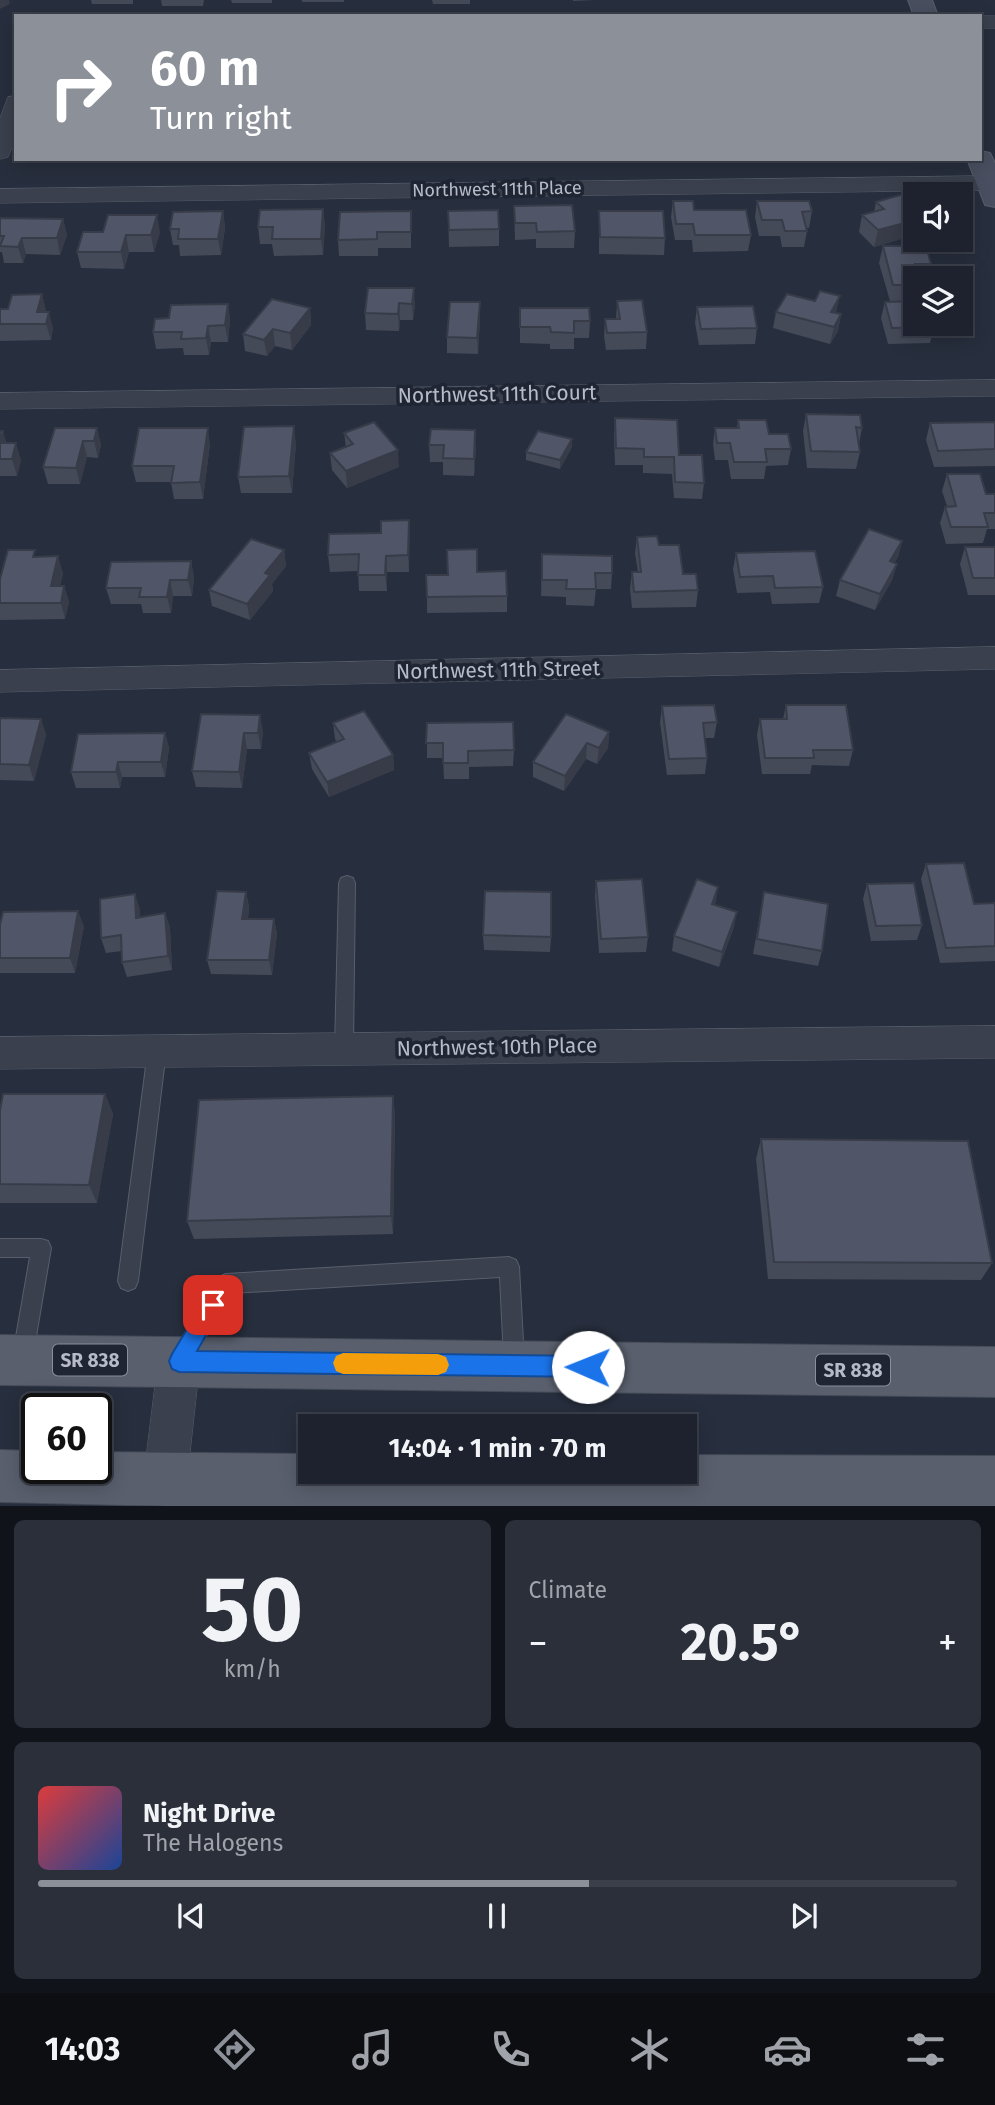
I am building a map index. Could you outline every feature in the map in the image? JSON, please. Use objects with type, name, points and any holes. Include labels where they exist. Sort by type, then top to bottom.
[{"type":"main road","name":"SR 838","points":[[11,1360],[995,1372]]},
{"type":"main road","points":[[0,1476],[164,1493],[995,1482]]},
{"type":"street","points":[[0,152],[14,108]]},
{"type":"street","name":"Northwest 11th Place","points":[[0,196],[990,181]]},
{"type":"street","name":"Northwest 11th Court","points":[[0,401],[995,388]]},
{"type":"street","name":"Northwest 11th Street","points":[[0,681],[995,658]]},
{"type":"street","name":"Northwest 10th Place","points":[[0,1053],[995,1042]]},
{"type":"street","points":[[164,1493],[179,1361]]},
{"type":"lane","points":[[344,1049],[347,883]]},
{"type":"lane","points":[[128,1281],[157,1051]]},
{"type":"lane","points":[[0,1248],[41,1248],[11,1360]]},
{"type":"lane","points":[[179,1361],[226,1284],[509,1267],[514,1366]]},
{"type":"building","points":[[903,194],[903,223],[878,230],[862,215],[884,209],[876,202]]},
{"type":"building","points":[[673,201],[693,201],[694,210],[746,210],[751,235],[695,235],[693,224],[676,224]]},
{"type":"building","points":[[757,201],[809,201],[812,211],[802,212],[807,231],[785,231],[782,220],[762,220]]},
{"type":"building","points":[[572,205],[575,231],[537,232],[536,223],[515,223],[514,206]]},
{"type":"building","points":[[323,209],[321,239],[272,239],[273,227],[258,227],[260,210]]},
{"type":"building","points":[[498,210],[499,229],[449,230],[448,211]]},
{"type":"building","points":[[223,211],[218,239],[178,239],[179,229],[170,229],[173,212]]},
{"type":"building","points":[[411,211],[411,232],[377,232],[377,239],[338,240],[340,212]]},
{"type":"building","points":[[599,211],[663,211],[665,238],[600,237]]},
{"type":"building","points":[[108,215],[157,215],[151,235],[126,235],[121,252],[77,252],[83,232],[103,232]]},
{"type":"building","points":[[0,218],[63,219],[57,238],[22,238],[18,247],[0,246],[4,236],[0,236]]},
{"type":"building","points":[[883,246],[903,246],[903,252],[928,252],[931,264],[903,266],[903,285],[893,285]]},
{"type":"building","points":[[368,288],[414,288],[412,304],[399,303],[398,314],[365,313]]},
{"type":"building","points":[[820,291],[840,296],[831,312],[841,314],[834,327],[776,312],[787,294],[815,301]]},
{"type":"building","points":[[42,294],[37,312],[49,312],[46,324],[0,324],[0,309],[8,309],[12,295]]},
{"type":"building","points":[[272,299],[310,308],[290,333],[273,329],[264,340],[243,334]]},
{"type":"building","points":[[642,300],[647,332],[607,333],[605,319],[620,319],[617,301]]},
{"type":"building","points":[[903,301],[903,328],[892,328],[885,302]]},
{"type":"building","points":[[450,302],[480,302],[477,338],[447,337]]},
{"type":"building","points":[[228,304],[225,325],[208,326],[206,338],[181,339],[182,332],[153,332],[155,319],[169,318],[171,305]]},
{"type":"building","points":[[753,306],[757,328],[701,329],[697,307]]},
{"type":"building","points":[[520,308],[589,308],[590,321],[574,321],[574,333],[551,332],[550,327],[520,327]]},
{"type":"building","points":[[806,414],[860,415],[862,428],[856,427],[860,452],[811,451]]},
{"type":"building","points":[[615,418],[677,420],[679,455],[702,455],[704,483],[675,482],[674,457],[644,457],[644,449],[616,448]]},
{"type":"building","points":[[738,420],[766,420],[769,434],[788,434],[791,449],[765,449],[767,462],[734,462],[730,443],[717,443],[715,428],[739,428]]},
{"type":"building","points":[[374,422],[398,450],[346,471],[330,453],[353,444],[344,433]]},
{"type":"building","points":[[995,422],[995,449],[938,451],[930,423]]},
{"type":"building","points":[[294,426],[289,476],[238,477],[244,427]]},
{"type":"building","points":[[55,428],[97,428],[94,441],[83,441],[76,468],[43,467]]},
{"type":"building","points":[[139,428],[208,428],[200,482],[171,483],[174,466],[132,466]]},
{"type":"building","points":[[431,429],[475,430],[474,459],[443,458],[444,445],[429,445]]},
{"type":"building","points":[[538,431],[572,439],[560,460],[526,452]]},
{"type":"building","points":[[0,443],[16,443],[12,459],[0,459]]},
{"type":"building","points":[[947,474],[980,474],[986,494],[995,494],[995,513],[984,513],[988,527],[951,527],[945,507],[956,506]]},
{"type":"building","points":[[409,520],[408,555],[386,556],[385,575],[358,575],[359,554],[328,555],[329,534],[381,533],[381,521]]},
{"type":"building","points":[[869,529],[902,541],[890,561],[897,564],[880,594],[840,580]]},
{"type":"building","points":[[657,536],[659,545],[679,545],[683,574],[696,574],[698,590],[634,592],[632,572],[641,572],[637,537]]},
{"type":"building","points":[[251,539],[284,550],[265,573],[270,575],[247,604],[209,590]]},
{"type":"building","points":[[965,547],[995,547],[995,578],[973,578]]},
{"type":"building","points":[[477,549],[477,572],[506,571],[507,596],[427,597],[426,575],[448,575],[447,550]]},
{"type":"building","points":[[8,550],[35,550],[33,557],[58,556],[51,586],[64,586],[61,603],[0,603],[0,579]]},
{"type":"building","points":[[815,551],[823,587],[775,588],[773,576],[740,577],[736,553]]},
{"type":"building","points":[[542,554],[612,556],[612,573],[595,573],[596,589],[566,589],[567,580],[542,580]]},
{"type":"building","points":[[191,561],[188,580],[170,580],[167,597],[139,597],[141,588],[106,588],[111,562]]},
{"type":"building","points":[[714,705],[717,722],[703,723],[707,758],[669,759],[662,706]]},
{"type":"building","points":[[786,705],[846,705],[853,750],[813,750],[814,758],[765,758],[760,719],[787,719]]},
{"type":"building","points":[[364,711],[393,755],[327,782],[309,753],[344,739],[333,723]]},
{"type":"building","points":[[201,714],[260,715],[258,733],[244,733],[239,772],[192,771]]},
{"type":"building","points":[[566,714],[609,732],[599,748],[587,743],[565,776],[533,762]]},
{"type":"building","points":[[0,718],[41,719],[29,765],[0,764]]},
{"type":"building","points":[[513,722],[514,750],[468,751],[468,763],[443,763],[443,743],[426,743],[427,723]]},
{"type":"building","points":[[165,733],[161,762],[118,762],[116,772],[71,772],[78,734]]},
{"type":"building","points":[[964,863],[974,904],[995,903],[995,946],[946,948],[926,864]]},
{"type":"building","points":[[642,879],[648,937],[601,939],[596,881]]},
{"type":"building","points":[[697,879],[718,887],[712,904],[737,912],[722,952],[674,936]]},
{"type":"building","points":[[914,883],[922,925],[876,926],[867,884]]},
{"type":"building","points":[[217,891],[246,892],[242,919],[274,919],[269,960],[207,960]]},
{"type":"building","points":[[485,891],[551,892],[551,937],[483,935]]},
{"type":"building","points":[[764,892],[828,904],[822,951],[757,939]]},
{"type":"building","points":[[135,894],[136,918],[165,913],[168,956],[122,962],[121,935],[101,938],[100,899]]},
{"type":"building","points":[[78,911],[70,958],[0,958],[0,925],[3,912]]},
{"type":"building","points":[[3,1094],[105,1094],[89,1185],[0,1184],[0,1110]]},
{"type":"building","points":[[393,1096],[391,1216],[187,1221],[199,1100]]},
{"type":"building","points":[[761,1139],[968,1141],[992,1263],[774,1262]]},
{"type":"slow traffic","points":[[343,1363],[438,1365]]},
{"type":"route","points":[[213,1305],[179,1361],[588,1367]]}]
